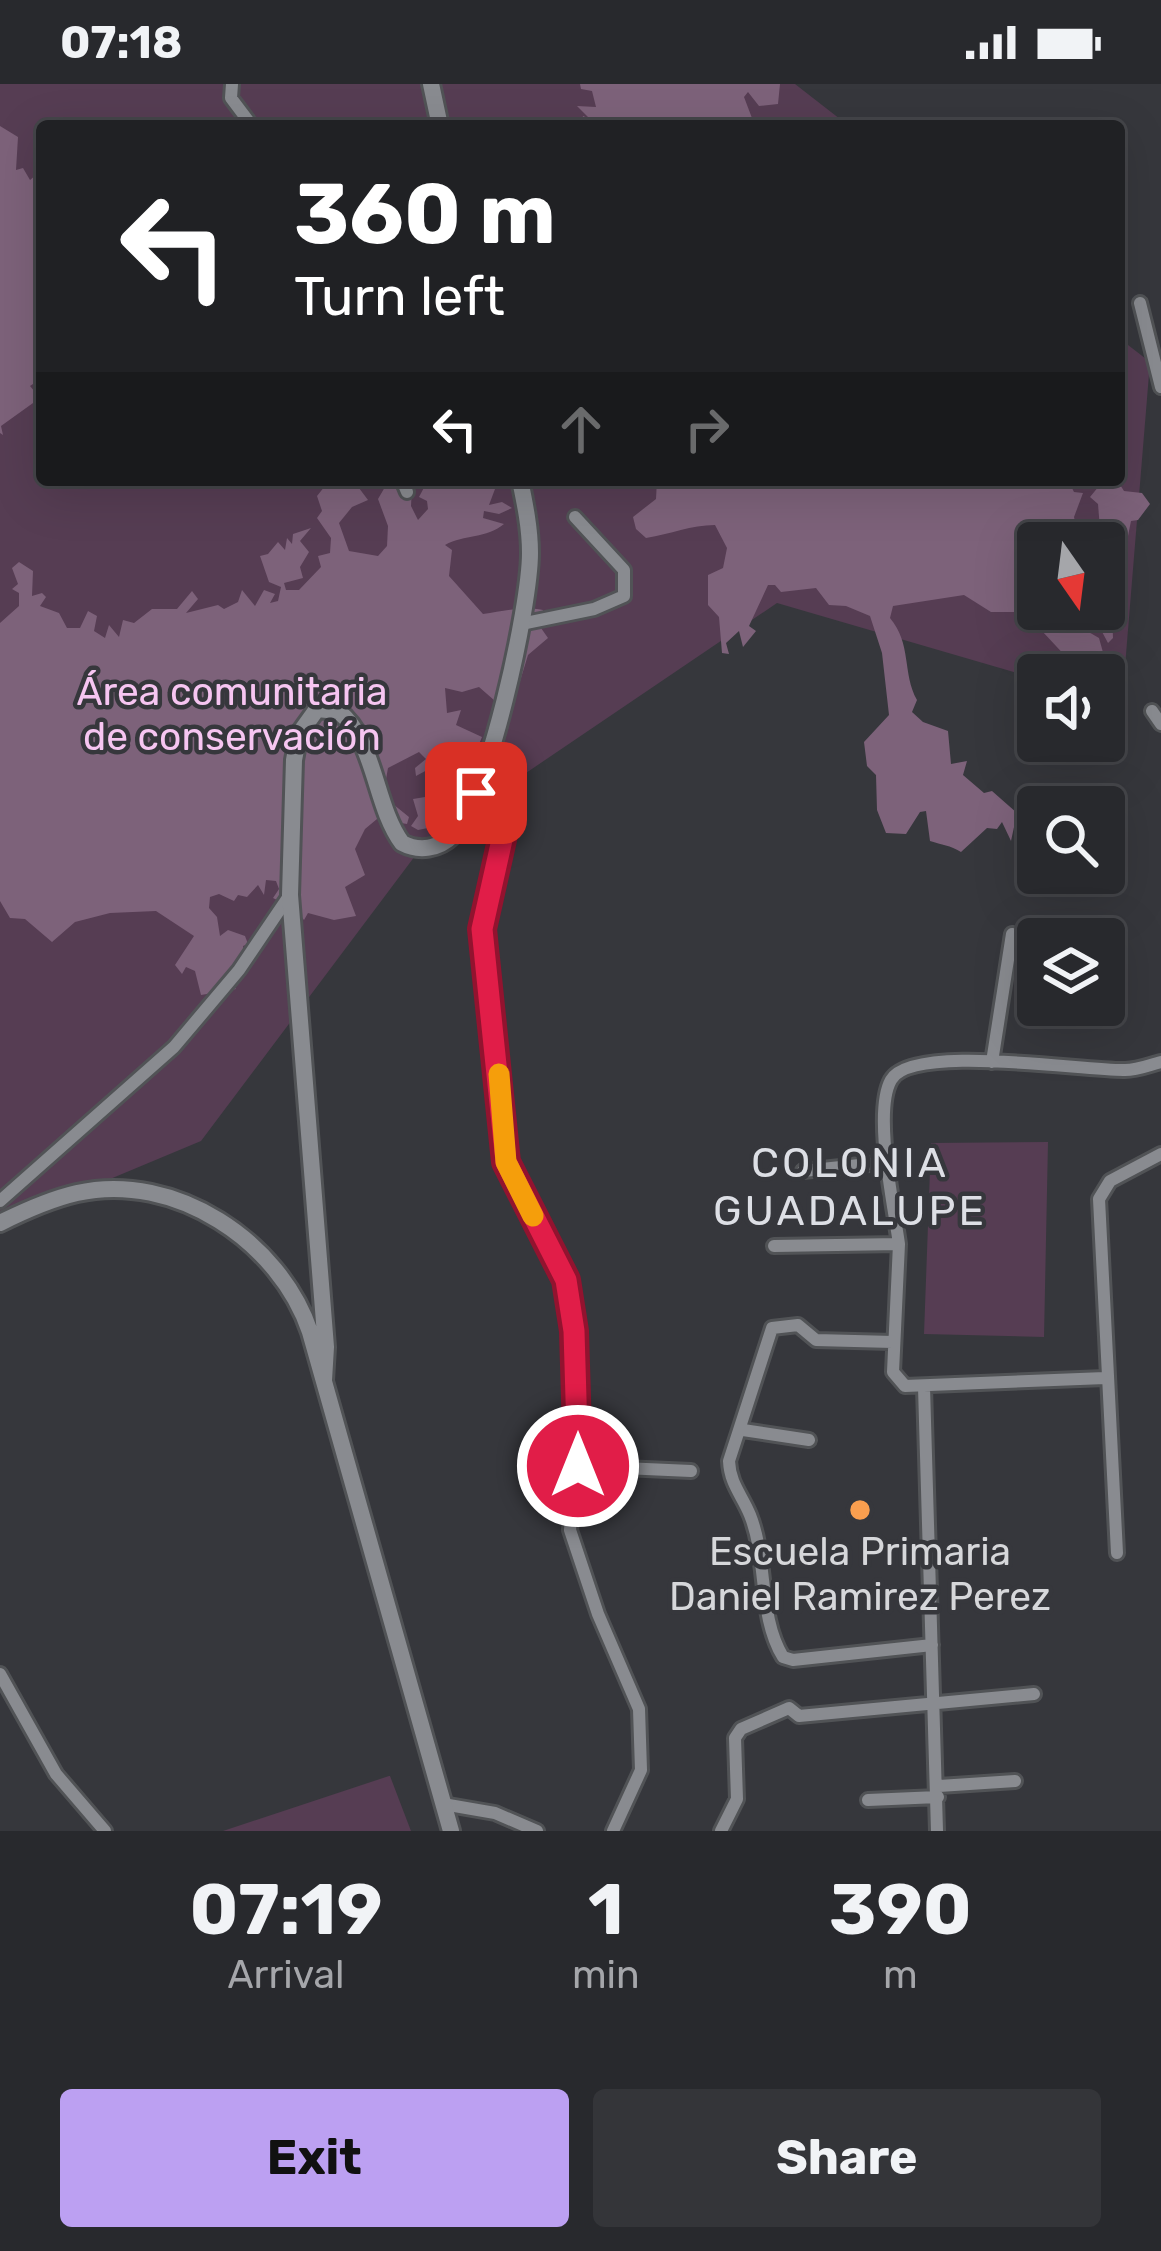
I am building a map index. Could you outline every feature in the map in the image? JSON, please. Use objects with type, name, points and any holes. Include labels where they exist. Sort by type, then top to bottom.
[{"type":"street","points":[[232,84],[231,98],[248,120]]},
{"type":"street","points":[[431,84],[439,120]]},
{"type":"street","points":[[1140,303],[1161,386]]},
{"type":"street","points":[[324,1380],[326,1347],[290,895],[298,734],[317,709],[338,711],[347,718],[392,830],[412,848],[451,838],[483,775],[520,624],[530,550],[521,486]]},
{"type":"street","points":[[520,624],[594,609],[624,596],[624,570],[575,518]]},
{"type":"street","points":[[1152,710],[1161,724]]},
{"type":"street","points":[[483,775],[496,777],[510,804],[482,929],[506,1162],[566,1280],[574,1331],[578,1466],[570,1530],[598,1615],[639,1709],[641,1770],[613,1831]]},
{"type":"street","points":[[0,1201],[174,1046],[239,970],[290,895]]},
{"type":"street","points":[[992,1062],[1012,934]]},
{"type":"street","points":[[1105,1378],[924,1387],[897,1381],[893,1342],[899,1244],[885,1106],[890,1081],[916,1064],[992,1062],[1133,1070],[1161,1062]]},
{"type":"street","points":[[1118,1553],[1105,1378],[1101,1189],[1161,1154]]},
{"type":"street","points":[[803,1172],[889,1162]]},
{"type":"street","points":[[0,1222],[79,1192],[139,1192],[230,1226],[288,1283],[302,1309],[324,1380],[451,1831]]},
{"type":"street","points":[[774,1246],[899,1244]]},
{"type":"street","points":[[893,1342],[816,1340],[798,1324],[772,1328],[729,1461],[729,1474],[754,1527],[771,1624],[783,1658],[932,1645]]},
{"type":"street","points":[[924,1387],[938,1831]]},
{"type":"street","points":[[742,1430],[809,1440]]},
{"type":"street","points":[[578,1466],[691,1471]]},
{"type":"street","points":[[0,1674],[56,1774],[105,1831]]},
{"type":"street","points":[[721,1831],[737,1799],[735,1738],[741,1729],[789,1708],[799,1716],[1034,1694]]},
{"type":"street","points":[[868,1800],[1016,1781]]},
{"type":"street","points":[[443,1804],[495,1813],[537,1831]]},
{"type":"green space","name":"Área comunitaria de conservación","points":[[0,84],[795,84],[841,120],[36,120],[36,486],[1125,486],[1125,343],[1150,362],[1125,666],[1125,654],[1017,654],[1017,673],[777,603],[427,840],[201,1141],[0,1225]]},
{"type":"green space","points":[[580,84],[780,84],[778,104],[759,106],[748,92],[744,97],[753,120],[582,120],[583,116],[590,119],[577,106],[596,107],[592,91],[581,89]]},
{"type":"green space","points":[[0,126],[18,137],[16,170],[23,168],[30,180],[36,175],[36,382],[30,386],[36,401],[1,426],[3,435],[0,433]]},
{"type":"green space","points":[[325,486],[359,488],[368,500],[352,507],[339,523],[349,551],[378,556],[387,546],[388,526],[378,499],[385,487],[412,487],[411,506],[418,520],[428,509],[427,501],[419,497],[425,486],[493,486],[489,505],[502,502],[512,508],[499,514],[484,511],[483,518],[504,524],[497,529],[445,545],[452,550],[449,576],[483,614],[543,610],[541,628],[548,638],[528,655],[510,714],[479,687],[462,692],[445,688],[447,713],[461,710],[456,725],[482,737],[462,784],[460,801],[441,819],[428,814],[438,826],[418,830],[411,826],[418,816],[413,799],[425,797],[432,773],[443,779],[442,762],[416,776],[415,768],[426,759],[419,752],[388,768],[383,796],[409,817],[407,824],[377,819],[365,829],[355,849],[365,875],[345,887],[356,916],[334,920],[308,913],[304,920],[295,909],[273,898],[279,889],[276,881],[266,880],[264,895],[258,885],[247,897],[238,895],[234,901],[219,894],[210,897],[209,908],[217,917],[220,936],[228,930],[245,936],[248,944],[243,946],[245,960],[228,980],[236,989],[201,995],[195,971],[186,967],[182,974],[175,965],[194,936],[156,911],[110,913],[75,922],[52,942],[25,919],[10,918],[0,901],[0,623],[19,606],[19,593],[12,589],[18,584],[12,568],[19,562],[33,571],[32,596],[42,593],[46,597],[40,606],[59,613],[67,628],[80,628],[88,611],[97,616],[94,631],[105,638],[109,625],[119,637],[123,620],[134,623],[152,609],[177,609],[192,591],[198,599],[186,613],[218,605],[224,609],[238,602],[242,590],[255,606],[264,590],[275,594],[270,603],[278,601],[281,587],[269,582],[260,556],[278,542],[285,550],[287,538],[292,544],[293,534],[311,528],[300,541],[309,552],[300,567],[303,578],[284,583],[286,590],[299,590],[321,567],[318,556],[330,553],[331,538],[317,518],[322,511],[317,496]]},
{"type":"green space","points":[[657,486],[1071,486],[1074,492],[1083,493],[1075,522],[1017,522],[1017,612],[991,612],[964,595],[893,606],[890,618],[901,638],[917,700],[912,712],[923,722],[948,731],[951,764],[967,761],[963,775],[984,793],[992,791],[1017,813],[1011,841],[1002,822],[997,829],[987,828],[961,852],[930,841],[926,811],[920,812],[906,834],[886,833],[877,810],[876,775],[867,766],[864,742],[889,715],[882,653],[870,616],[829,605],[816,588],[781,592],[768,585],[749,626],[756,631],[743,647],[739,631],[726,643],[729,654],[722,653],[719,617],[708,605],[708,575],[723,568],[727,548],[715,525],[646,538],[636,529],[633,517],[656,499]]},
{"type":"green space","points":[[1099,486],[1142,493],[1150,504],[1138,520],[1131,521],[1126,546],[1125,522],[1099,522],[1098,504],[1090,497]]},
{"type":"green space","points":[[1032,630],[1085,630],[1099,638],[1103,654],[1063,654],[1042,631]]},
{"type":"green space","points":[[1101,630],[1113,630],[1108,643]]},
{"type":"green space","points":[[1048,1142],[1044,1337],[924,1334],[931,1143]]},
{"type":"green space","points":[[389,1776],[411,1831],[223,1831]]},
{"type":"slow traffic","points":[[499,1074],[506,1162],[533,1216]]},
{"type":"place","name":"Escuela Primaria Daniel Ramirez Perez","points":[[860,1510]]},
{"type":"district","name":"COLONIA GUADALUPE","points":[[850,1187]]},
{"type":"route","points":[[476,793],[483,775],[496,777],[510,804],[482,929],[495,1020],[506,1162],[566,1280],[574,1331],[578,1466]]}]
